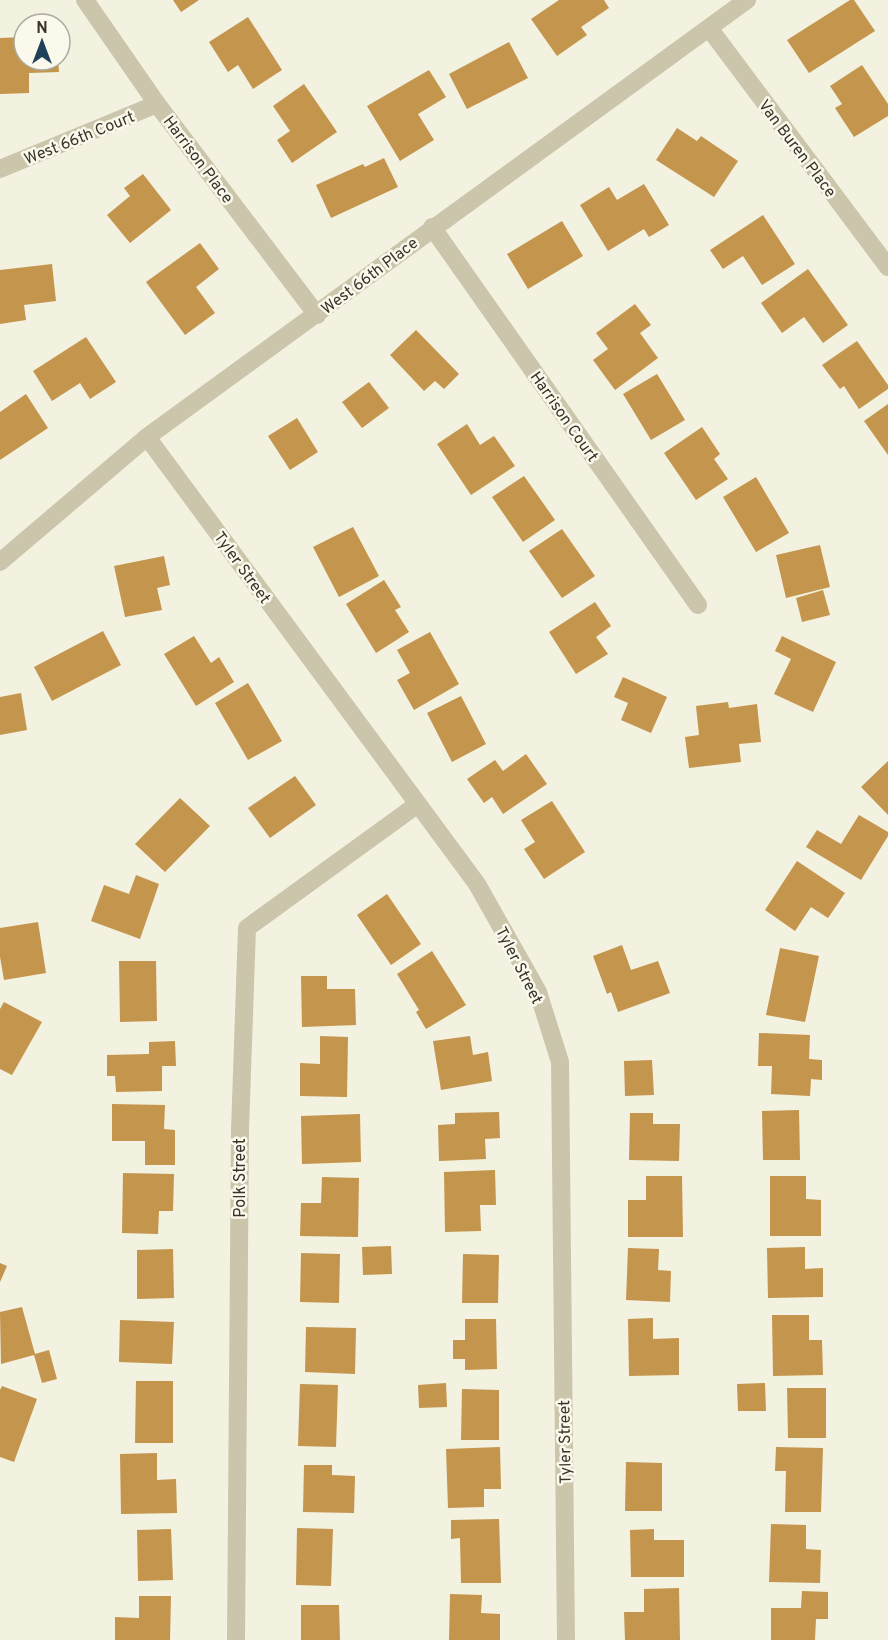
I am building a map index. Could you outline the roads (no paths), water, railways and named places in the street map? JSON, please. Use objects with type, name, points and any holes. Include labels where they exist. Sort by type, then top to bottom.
[{"type":"street","name":"Harrison Place","points":[[85,0],[157,104],[317,315]]},
{"type":"street","name":"West 66th Place","points":[[0,562],[147,437],[317,315],[432,227],[747,0]]},
{"type":"street","name":"Van Buren Place","points":[[709,28],[888,267]]},
{"type":"street","name":"West 66th Court","points":[[0,169],[157,104]]},
{"type":"street","name":"Harrison Court","points":[[432,227],[698,605]]},
{"type":"street","name":"Tyler Street","points":[[147,437],[477,884],[538,992],[560,1062],[566,1640]]},
{"type":"street","name":"Polk Street","points":[[236,1640],[240,1130],[247,928],[418,804]]}]
